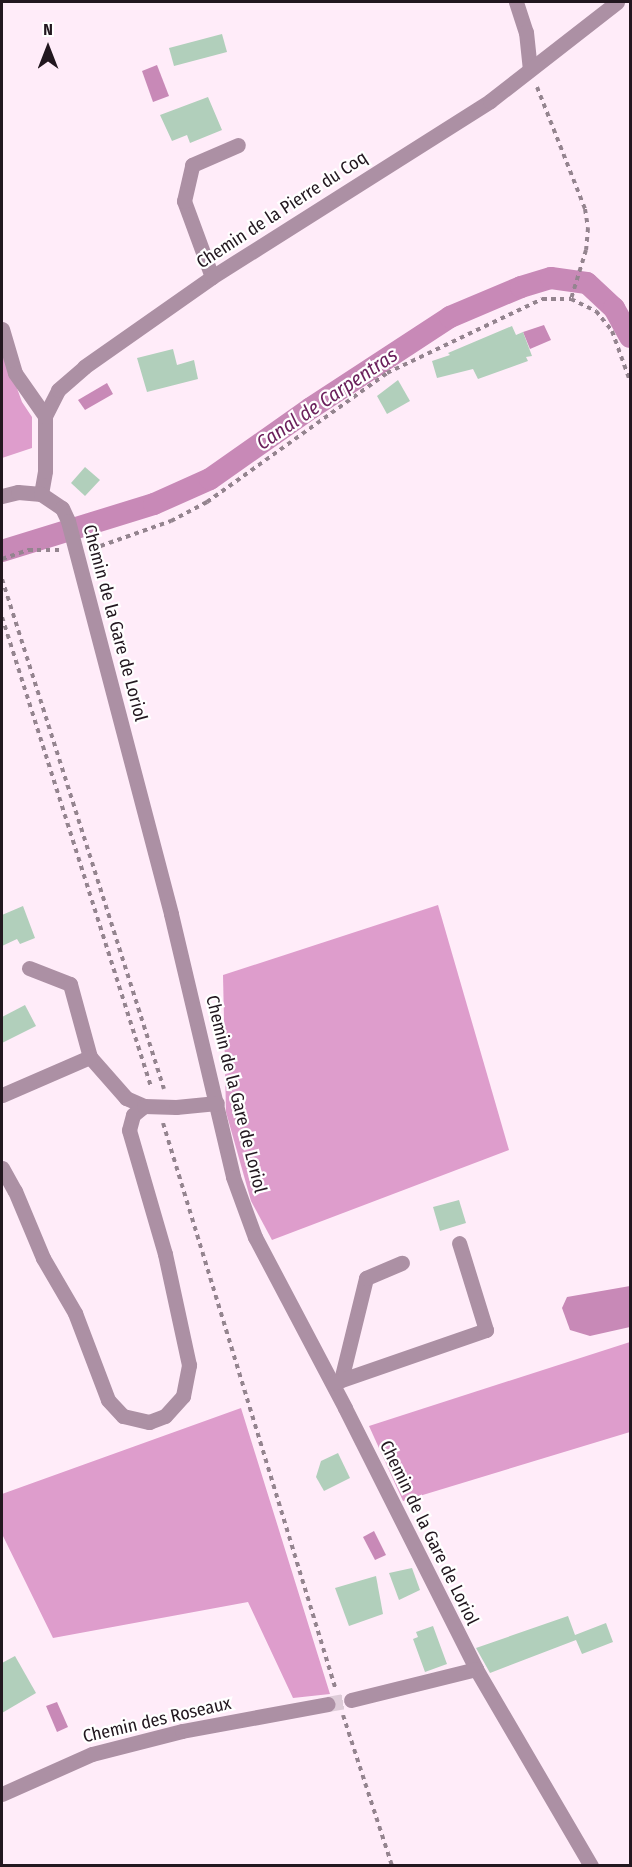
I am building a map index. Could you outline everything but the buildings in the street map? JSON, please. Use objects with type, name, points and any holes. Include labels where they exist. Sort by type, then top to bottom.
[{"type":"street","points":[[516,2],[526,32],[530,69]]},
{"type":"street","name":"Chemin de la Pierre du Coq","points":[[40,494],[45,471],[45,416],[58,390],[84,367],[212,277],[490,101],[616,2]]},
{"type":"street","points":[[212,277],[184,201],[192,165],[238,145]]},
{"type":"street","points":[[2,329],[15,373],[45,416]]},
{"type":"street","points":[[2,496],[18,492],[40,494]]},
{"type":"street","name":"Chemin de la Gare de Loriol","points":[[40,494],[62,508],[68,520],[217,1103],[233,1177],[255,1237],[337,1382],[476,1670],[591,1866]]},
{"type":"street","points":[[29,968],[70,984],[90,1057],[126,1098],[157,1106],[217,1103]]},
{"type":"street","points":[[2,1095],[90,1057]]},
{"type":"street","points":[[2,1168],[15,1191],[43,1258],[75,1313],[108,1400],[123,1416],[149,1422],[165,1416],[183,1396],[189,1365],[165,1254],[129,1130],[133,1115],[157,1106]]},
{"type":"street","points":[[337,1382],[486,1330],[459,1243]]},
{"type":"street","points":[[337,1382],[366,1278],[402,1263]]},
{"type":"street","name":"Chemin des Roseaux","points":[[2,1794],[92,1754],[182,1731],[476,1670]]},
{"type":"path","points":[[530,69],[585,209],[588,228],[580,270],[571,299]]},
{"type":"path","points":[[2,559],[28,550],[66,551],[171,520],[207,502],[387,373],[542,299],[571,299],[596,310],[612,331],[630,381]]},
{"type":"path","points":[[2,579],[157,1106]]},
{"type":"path","points":[[2,617],[157,1106],[392,1866]]},
{"type":"shaded area","points":[[157,65],[169,96],[153,102],[142,71]]},
{"type":"shaded area","points":[[544,325],[551,340],[530,349],[523,332]]},
{"type":"shaded area","points":[[2,347],[22,402],[32,417],[32,448],[2,458]]},
{"type":"shaded area","points":[[107,383],[113,394],[85,410],[78,400]]},
{"type":"shaded area","points":[[438,905],[509,1150],[272,1240],[251,1201],[226,1112],[223,975]]},
{"type":"shaded area","points":[[630,1286],[630,1327],[590,1336],[570,1330],[562,1308],[567,1297]]},
{"type":"shaded area","points":[[630,1342],[630,1432],[403,1501],[369,1426]]},
{"type":"shaded area","points":[[241,1408],[330,1694],[293,1698],[248,1602],[53,1638],[2,1534],[2,1494]]},
{"type":"shaded area","points":[[374,1531],[386,1555],[375,1560],[363,1537]]},
{"type":"shaded area","points":[[57,1702],[68,1727],[57,1732],[46,1706]]},
{"type":"waterway","name":"Canal de Carpentras","points":[[2,551],[154,504],[210,479],[311,408],[450,317],[521,287],[551,278],[587,283],[614,308],[630,337]]},
{"type":"tunnel","points":[[328,1704],[351,1700]]}]
